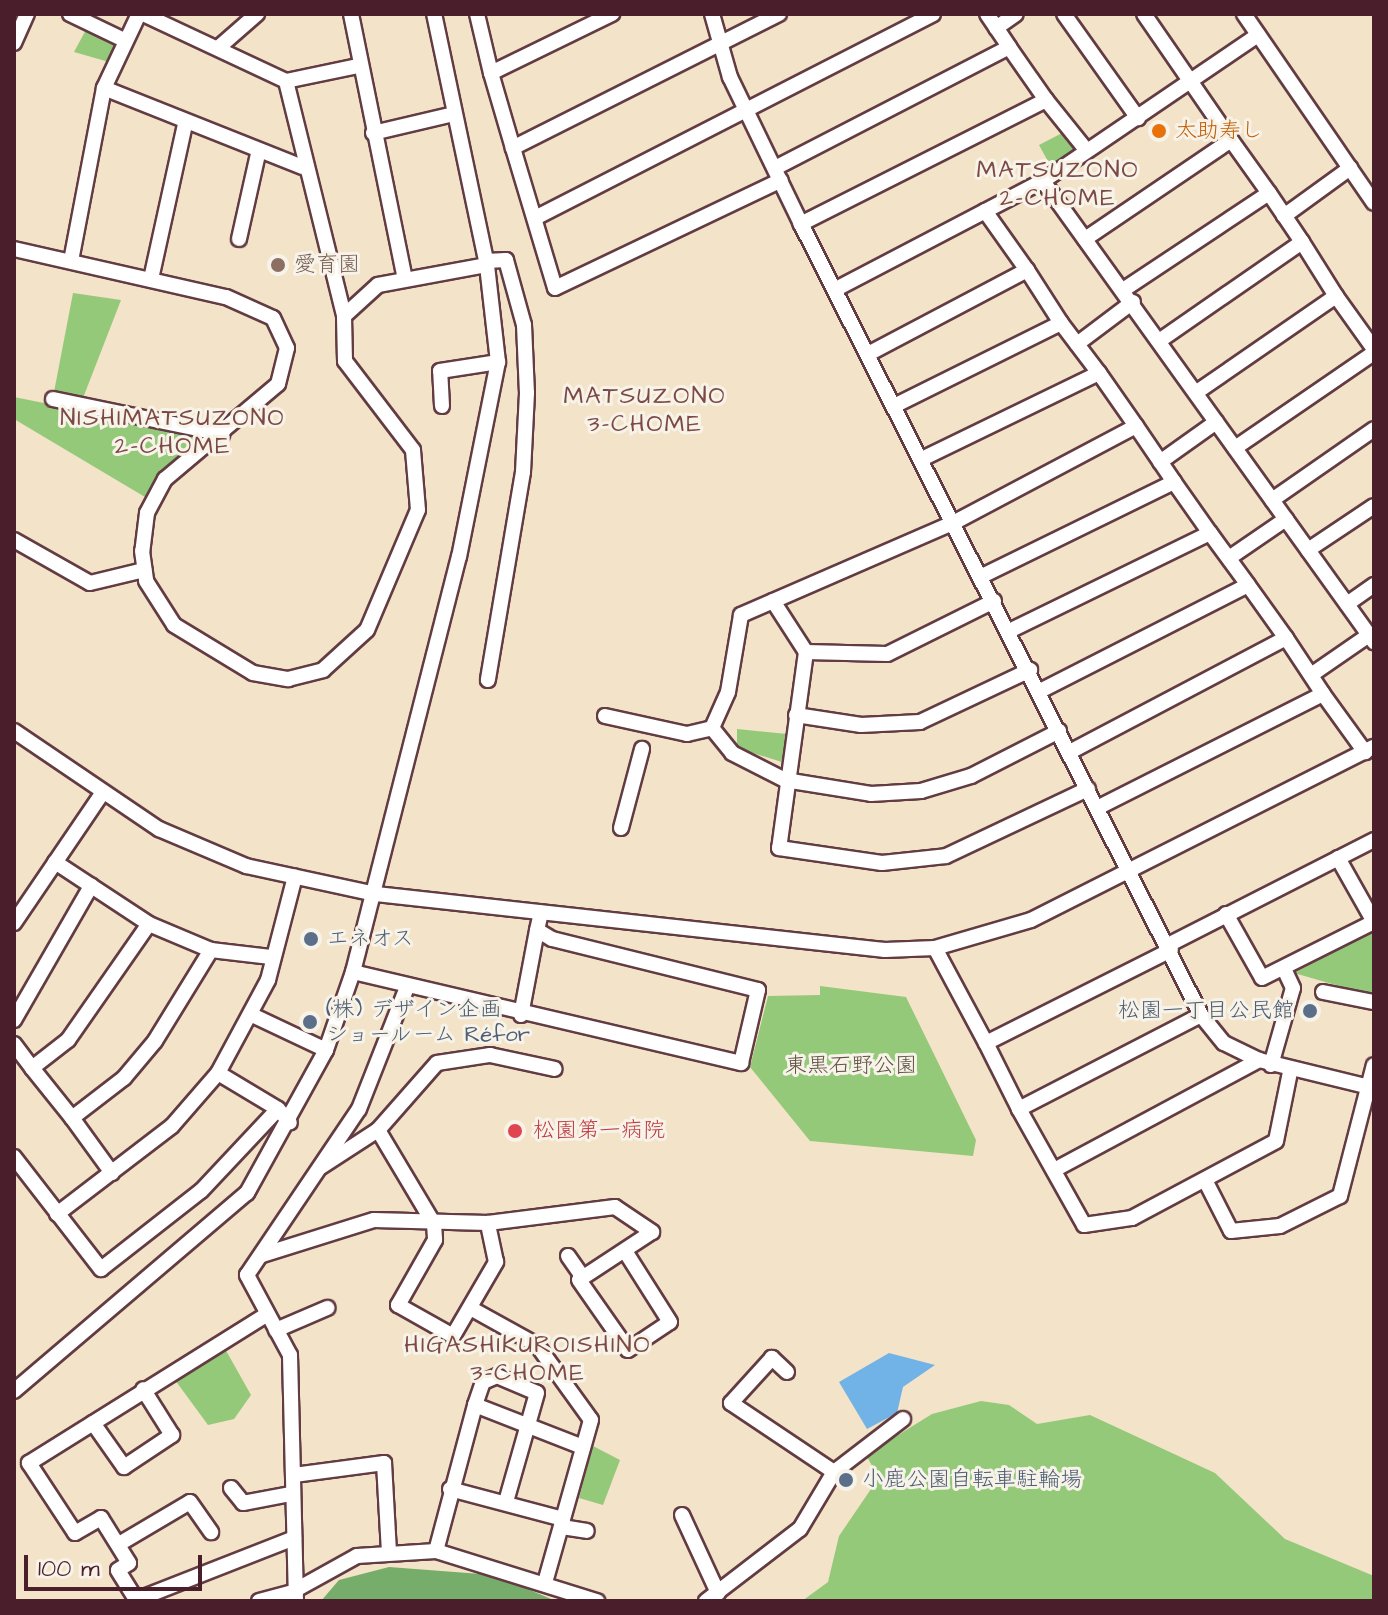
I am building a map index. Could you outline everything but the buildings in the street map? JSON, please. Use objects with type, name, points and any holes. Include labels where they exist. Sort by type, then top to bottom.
[{"type":"street","points":[[14,43],[27,14]]},
{"type":"street","points":[[70,14],[124,40]]},
{"type":"street","points":[[71,261],[104,88],[124,40],[141,14],[286,81],[358,66]]},
{"type":"street","points":[[218,48],[257,14]]},
{"type":"street","points":[[351,14],[358,66],[405,279]]},
{"type":"street","points":[[14,1390],[247,1193],[290,1123],[326,1050],[353,972],[376,894],[459,557],[498,362],[487,263],[434,14]]},
{"type":"street","points":[[477,14],[491,73],[555,288],[778,174],[1009,47]]},
{"type":"street","points":[[491,73],[612,14]]},
{"type":"street","points":[[712,14],[746,110],[801,224],[838,288],[868,354],[1030,670],[1201,1015],[1224,1043],[1265,1063],[1290,1072],[1370,1087]]},
{"type":"street","points":[[513,148],[779,14]]},
{"type":"street","points":[[535,218],[933,14]]},
{"type":"street","points":[[987,14],[1046,100],[1087,151]]},
{"type":"street","points":[[996,28],[1016,14]]},
{"type":"street","points":[[1064,14],[1138,118]]},
{"type":"street","points":[[1144,14],[1374,351],[1235,448]]},
{"type":"street","points":[[1244,14],[1374,203]]},
{"type":"street","points":[[838,288],[1043,181],[1258,35]]},
{"type":"street","points":[[14,249],[151,279],[254,306],[273,318],[283,337],[278,384],[158,489],[143,527],[144,570],[174,625],[253,673],[288,679],[323,670],[367,630],[411,533],[420,484],[405,435],[345,361],[344,316],[303,167],[286,81]]},
{"type":"street","points":[[104,88],[258,154],[303,167]]},
{"type":"street","points":[[801,224],[1046,100]]},
{"type":"street","points":[[373,133],[454,114]]},
{"type":"street","points":[[151,279],[185,124]]},
{"type":"street","points":[[1085,239],[1231,140]]},
{"type":"street","points":[[239,239],[258,154]]},
{"type":"street","points":[[1284,216],[1350,168]]},
{"type":"street","points":[[1043,181],[1372,638],[1311,675]]},
{"type":"street","points":[[1123,290],[1269,193]]},
{"type":"street","points":[[14,731],[179,840],[295,876],[376,894],[835,946],[935,948],[1031,920],[1369,749],[1323,694],[985,211]]},
{"type":"street","points":[[1159,341],[1302,242]]},
{"type":"street","points":[[344,316],[367,290],[405,279],[506,260],[524,325],[527,393],[523,472],[488,680]]},
{"type":"street","points":[[868,354],[1027,270]]},
{"type":"street","points":[[1197,392],[1336,296]]},
{"type":"street","points":[[1077,344],[1133,302]]},
{"type":"street","points":[[894,406],[1061,323]]},
{"type":"street","points":[[442,406],[440,371],[498,362]]},
{"type":"street","points":[[922,459],[1099,373]]},
{"type":"street","points":[[53,399],[222,434]]},
{"type":"street","points":[[1160,462],[1216,422]]},
{"type":"street","points":[[712,728],[728,692],[741,615],[953,523],[1136,426]]},
{"type":"street","points":[[1272,500],[1374,429]]},
{"type":"street","points":[[980,577],[1174,482]]},
{"type":"street","points":[[1308,550],[1374,506]]},
{"type":"street","points":[[1229,558],[1286,519]]},
{"type":"street","points":[[1009,631],[1210,533]]},
{"type":"street","points":[[14,540],[90,583],[144,570]]},
{"type":"street","points":[[1040,691],[1248,585]]},
{"type":"street","points":[[1347,604],[1374,585]]},
{"type":"street","points":[[773,601],[806,652],[785,780],[779,848],[882,863],[946,856],[1088,789]]},
{"type":"street","points":[[806,652],[887,654],[994,601]]},
{"type":"street","points":[[1070,752],[1286,638]]},
{"type":"street","points":[[796,715],[861,725],[920,722],[1030,670]]},
{"type":"street","points":[[1097,808],[1323,694]]},
{"type":"street","points":[[605,716],[687,734],[712,728]]},
{"type":"street","points":[[712,728],[732,753],[785,780],[871,794],[921,791],[971,776],[1059,731]]},
{"type":"street","points":[[621,828],[642,749]]},
{"type":"street","points":[[14,923],[103,792]]},
{"type":"street","points":[[986,1043],[1169,948],[1226,914],[1374,840]]},
{"type":"street","points":[[1226,914],[1262,978],[1284,969],[1374,922],[1338,858]]},
{"type":"street","points":[[55,862],[149,924],[211,950],[271,957]]},
{"type":"street","points":[[57,1214],[172,1126],[218,1073],[252,1015],[295,876]]},
{"type":"street","points":[[14,1020],[91,886]]},
{"type":"street","points":[[521,1015],[541,912]]},
{"type":"street","points":[[32,1068],[92,1015],[149,924]]},
{"type":"street","points":[[353,972],[729,1066],[741,1063],[756,1013],[758,990],[537,930]]},
{"type":"street","points":[[935,948],[1084,1225],[1132,1218],[1276,1141],[1290,1072]]},
{"type":"street","points":[[72,1118],[107,1094],[155,1041],[211,950]]},
{"type":"street","points":[[1054,1170],[1265,1063],[1293,988],[1284,969]]},
{"type":"street","points":[[294,1597],[290,1355],[247,1275],[359,1109],[407,987]]},
{"type":"street","points":[[1323,992],[1374,1002]]},
{"type":"street","points":[[252,1015],[326,1050]]},
{"type":"street","points":[[1019,1109],[1201,1015]]},
{"type":"street","points":[[14,1044],[112,1173]]},
{"type":"street","points":[[321,1167],[378,1130],[437,1063],[490,1055],[555,1069]]},
{"type":"street","points":[[1205,1180],[1231,1231],[1280,1226],[1340,1196],[1374,1065]]},
{"type":"street","points":[[218,1073],[278,1109],[290,1123]]},
{"type":"street","points":[[14,1157],[101,1269],[201,1191],[278,1109]]},
{"type":"street","points":[[378,1130],[434,1224],[435,1240],[398,1305],[453,1336],[472,1309],[496,1262],[488,1223]]},
{"type":"street","points":[[262,1255],[374,1220],[434,1224],[488,1223],[615,1207],[652,1232],[582,1276]]},
{"type":"street","points":[[568,1256],[628,1350],[670,1322],[625,1251]]},
{"type":"street","points":[[276,1330],[327,1308]]},
{"type":"street","points":[[472,1309],[537,1345],[564,1375],[591,1420],[545,1583]]},
{"type":"street","points":[[266,1315],[29,1463],[75,1533],[101,1518],[129,1563],[118,1570],[136,1600],[294,1538]]},
{"type":"street","points":[[787,1372],[772,1358],[731,1403],[834,1472]]},
{"type":"street","points":[[436,1551],[450,1489],[483,1382],[497,1376],[537,1393],[506,1502]]},
{"type":"street","points":[[93,1423],[124,1467],[172,1435],[143,1389]]},
{"type":"street","points":[[475,1405],[583,1447]]},
{"type":"street","points":[[682,1515],[712,1597],[800,1529],[834,1472],[903,1419]]},
{"type":"street","points":[[294,1475],[384,1463],[389,1552]]},
{"type":"street","points":[[231,1488],[243,1503],[291,1494]]},
{"type":"street","points":[[450,1489],[506,1502],[587,1531]]},
{"type":"street","points":[[119,1544],[190,1502],[211,1532]]},
{"type":"street","points":[[259,1601],[294,1597],[357,1556],[436,1551],[597,1601]]},
{"type":"green space","points":[[88,26],[119,41],[109,62],[74,52]]},
{"type":"green space","points":[[1066,131],[1077,147],[1050,165],[1039,145]]},
{"type":"green space","points":[[73,293],[121,300],[83,398],[54,392]]},
{"type":"green space","points":[[14,397],[203,438],[166,466],[145,497],[14,419]]},
{"type":"green space","points":[[737,729],[787,734],[782,762],[737,748]]},
{"type":"green space","points":[[1374,931],[1374,996],[1294,973]]},
{"type":"green space","name":"東黒石野公園","points":[[820,986],[906,997],[976,1140],[973,1156],[810,1141],[750,1067],[768,996],[820,995]]},
{"type":"green space","points":[[224,1347],[251,1395],[234,1419],[208,1425],[175,1380]]},
{"type":"green space","points":[[981,1401],[1009,1405],[1037,1424],[1090,1415],[1215,1473],[1285,1539],[1374,1576],[1374,1601],[802,1601],[828,1582],[839,1536],[871,1489],[875,1471],[866,1455],[932,1414]]},
{"type":"green space","points":[[593,1446],[620,1460],[603,1505],[579,1498]]},
{"type":"green space","points":[[389,1567],[494,1575],[556,1601],[321,1601],[339,1580]]},
{"type":"water","points":[[889,1353],[935,1365],[903,1387],[897,1413],[867,1429],[839,1382]]},
{"type":"place","name":"太助寿し","points":[[1159,131]]},
{"type":"place","name":"愛育園","points":[[278,265]]},
{"type":"place","name":"エネオス","points":[[311,939]]},
{"type":"place","name":"松園一丁目公民館","points":[[1310,1011]]},
{"type":"place","name":"(株) デザイン企画 ショールーム Réfor","points":[[310,1022]]},
{"type":"place","name":"松園第一病院","points":[[515,1131]]},
{"type":"place","name":"小鹿公園自転車駐輪場","points":[[846,1480]]},
{"type":"district","name":"MATSUZONO 2-CHOME","points":[[1058,185]]},
{"type":"district","name":"MATSUZONO 3-CHOME","points":[[645,411]]},
{"type":"district","name":"NISHIMATSUZONO 2-CHOME","points":[[173,433]]},
{"type":"district","name":"HIGASHIKUROISHINO 3-CHOME","points":[[528,1360]]}]
